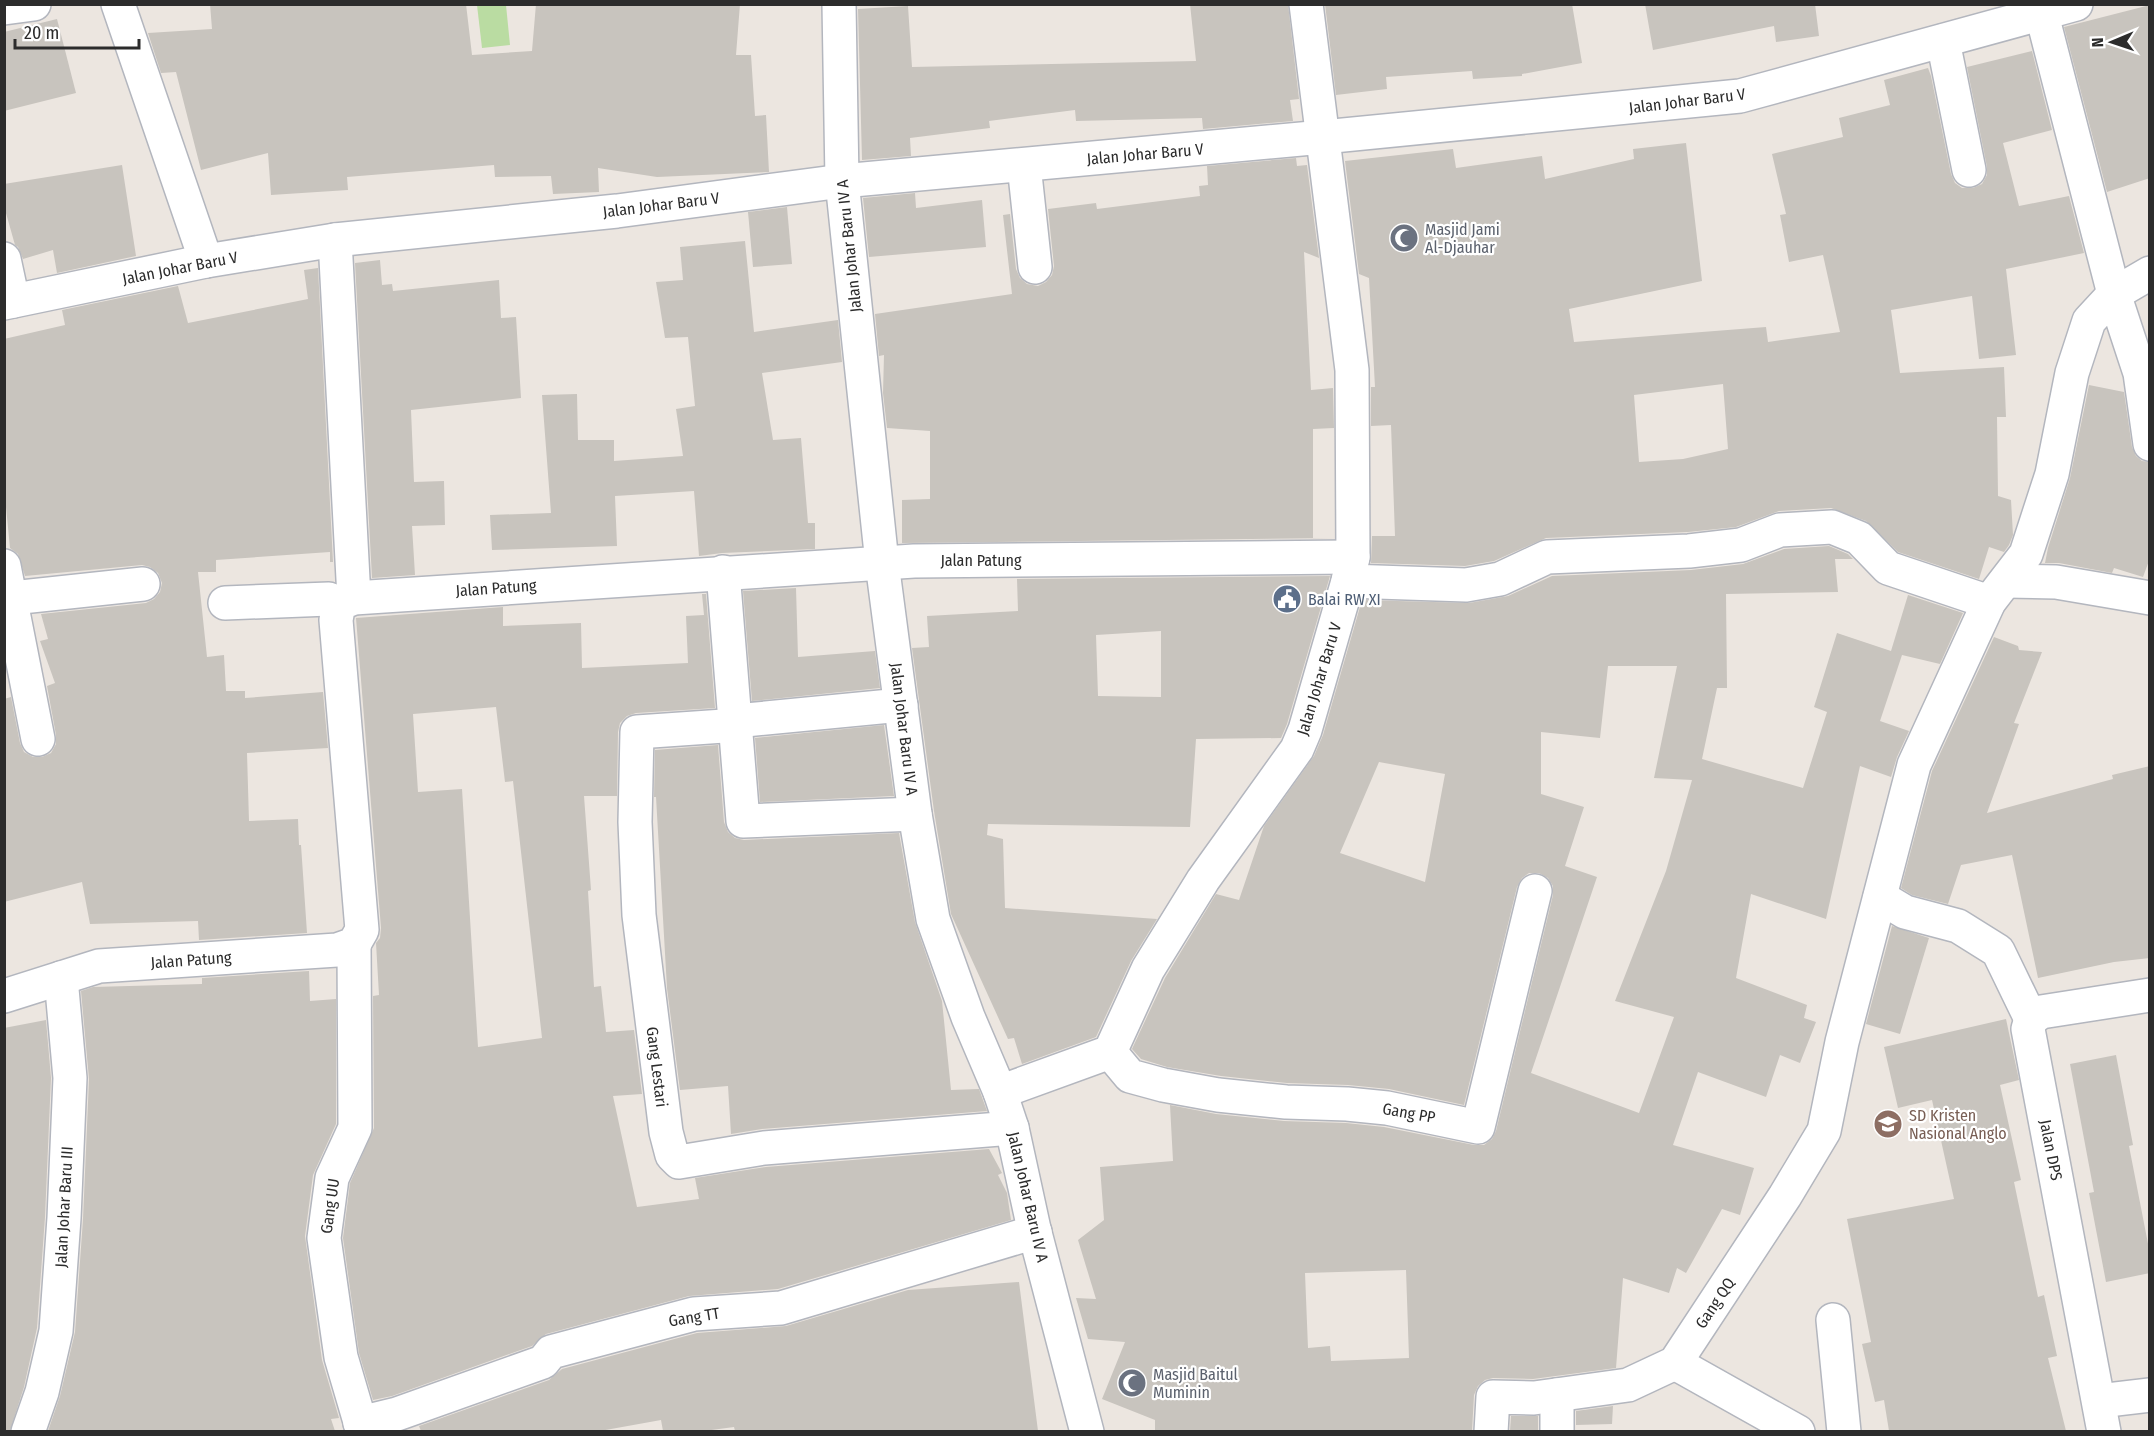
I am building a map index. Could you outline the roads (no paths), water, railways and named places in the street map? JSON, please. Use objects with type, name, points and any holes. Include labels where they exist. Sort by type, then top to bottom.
[{"type":"street","points":[[4,8],[34,4]]},
{"type":"street","points":[[118,4],[206,261]]},
{"type":"street","name":"Jalan Johar Baru IV A","points":[[839,4],[842,181],[882,562],[915,814],[933,919],[968,1017],[1000,1092],[1012,1128],[1035,1232],[1087,1431]]},
{"type":"street","points":[[1306,4],[1323,137]]},
{"type":"street","name":"Jalan Johar Baru V","points":[[9,302],[206,261],[335,240],[618,211],[842,181],[1740,96],[2076,4]]},
{"type":"street","points":[[2042,15],[2114,294],[2140,373],[2150,444]]},
{"type":"street","points":[[1943,41],[1969,170]]},
{"type":"street","name":"Jalan Johar Baru V","points":[[1110,1052],[1154,959],[1203,880],[1297,749],[1305,730],[1351,569],[1352,370],[1323,137]]},
{"type":"street","points":[[1024,165],[1035,267]]},
{"type":"street","points":[[335,240],[346,601],[336,620],[362,930],[354,944]]},
{"type":"street","points":[[4,259],[9,302]]},
{"type":"street","name":"Gang QQ","points":[[1675,1363],[1785,1196],[1824,1131],[1842,1042],[1914,765],[1997,591],[2025,554],[2052,474],[2072,374],[2089,321],[2114,294],[2150,273]]},
{"type":"street","name":"Jalan Patung","points":[[225,603],[329,599],[346,601],[882,562],[1351,569],[1466,585],[1500,579],[1547,557],[1707,549],[1741,545],[1780,530],[1832,527],[1859,538],[1888,568],[1997,591],[2056,582],[2150,598]]},
{"type":"street","points":[[4,566],[38,739]]},
{"type":"street","points":[[723,572],[743,821],[915,814]]},
{"type":"street","points":[[12,598],[144,584]]},
{"type":"street","name":"Gang Lestari","points":[[901,705],[735,721],[724,726],[637,732],[635,822],[639,915],[666,1132],[672,1155],[679,1162],[764,1148],[1012,1128]]},
{"type":"street","name":"Gang PP","points":[[1110,1052],[1130,1076],[1163,1085],[1218,1095],[1286,1102],[1387,1108],[1478,1127],[1535,891]]},
{"type":"street","points":[[1880,897],[1905,912],[1958,927],[1998,951],[2031,1019],[2041,1012],[2150,995]]},
{"type":"street","name":"Jalan Patung","points":[[4,996],[99,966],[337,950],[354,944]]},
{"type":"street","name":"Gang UU","points":[[354,944],[356,1128],[332,1178],[324,1238],[341,1357],[362,1427]]},
{"type":"street","name":"Jalan Johar Baru III","points":[[28,1431],[42,1392],[56,1331],[58,1308],[70,1078],[61,978]]},
{"type":"street","name":"Jalan DPS","points":[[2031,1019],[2028,1029],[2101,1416],[2150,1395]]},
{"type":"street","points":[[1000,1092],[1110,1052]]},
{"type":"street","name":"Gang TT","points":[[362,1427],[543,1362],[551,1352],[694,1314],[781,1308],[1035,1232]]},
{"type":"street","points":[[1833,1320],[1844,1431]]},
{"type":"street","points":[[1491,1431],[1493,1397],[1534,1398],[1628,1385],[1675,1363],[1798,1431]]},
{"type":"street","points":[[1557,1395],[1557,1431]]},
{"type":"place","name":"Masjid Jami Al-Djauhar","points":[[1404,238]]},
{"type":"place","name":"Balai RW XI","points":[[1287,599]]},
{"type":"place","name":"SD Kristen Nasional Anglo","points":[[1888,1124]]},
{"type":"place","name":"Masjid Baitul Muminin","points":[[1132,1383]]}]
